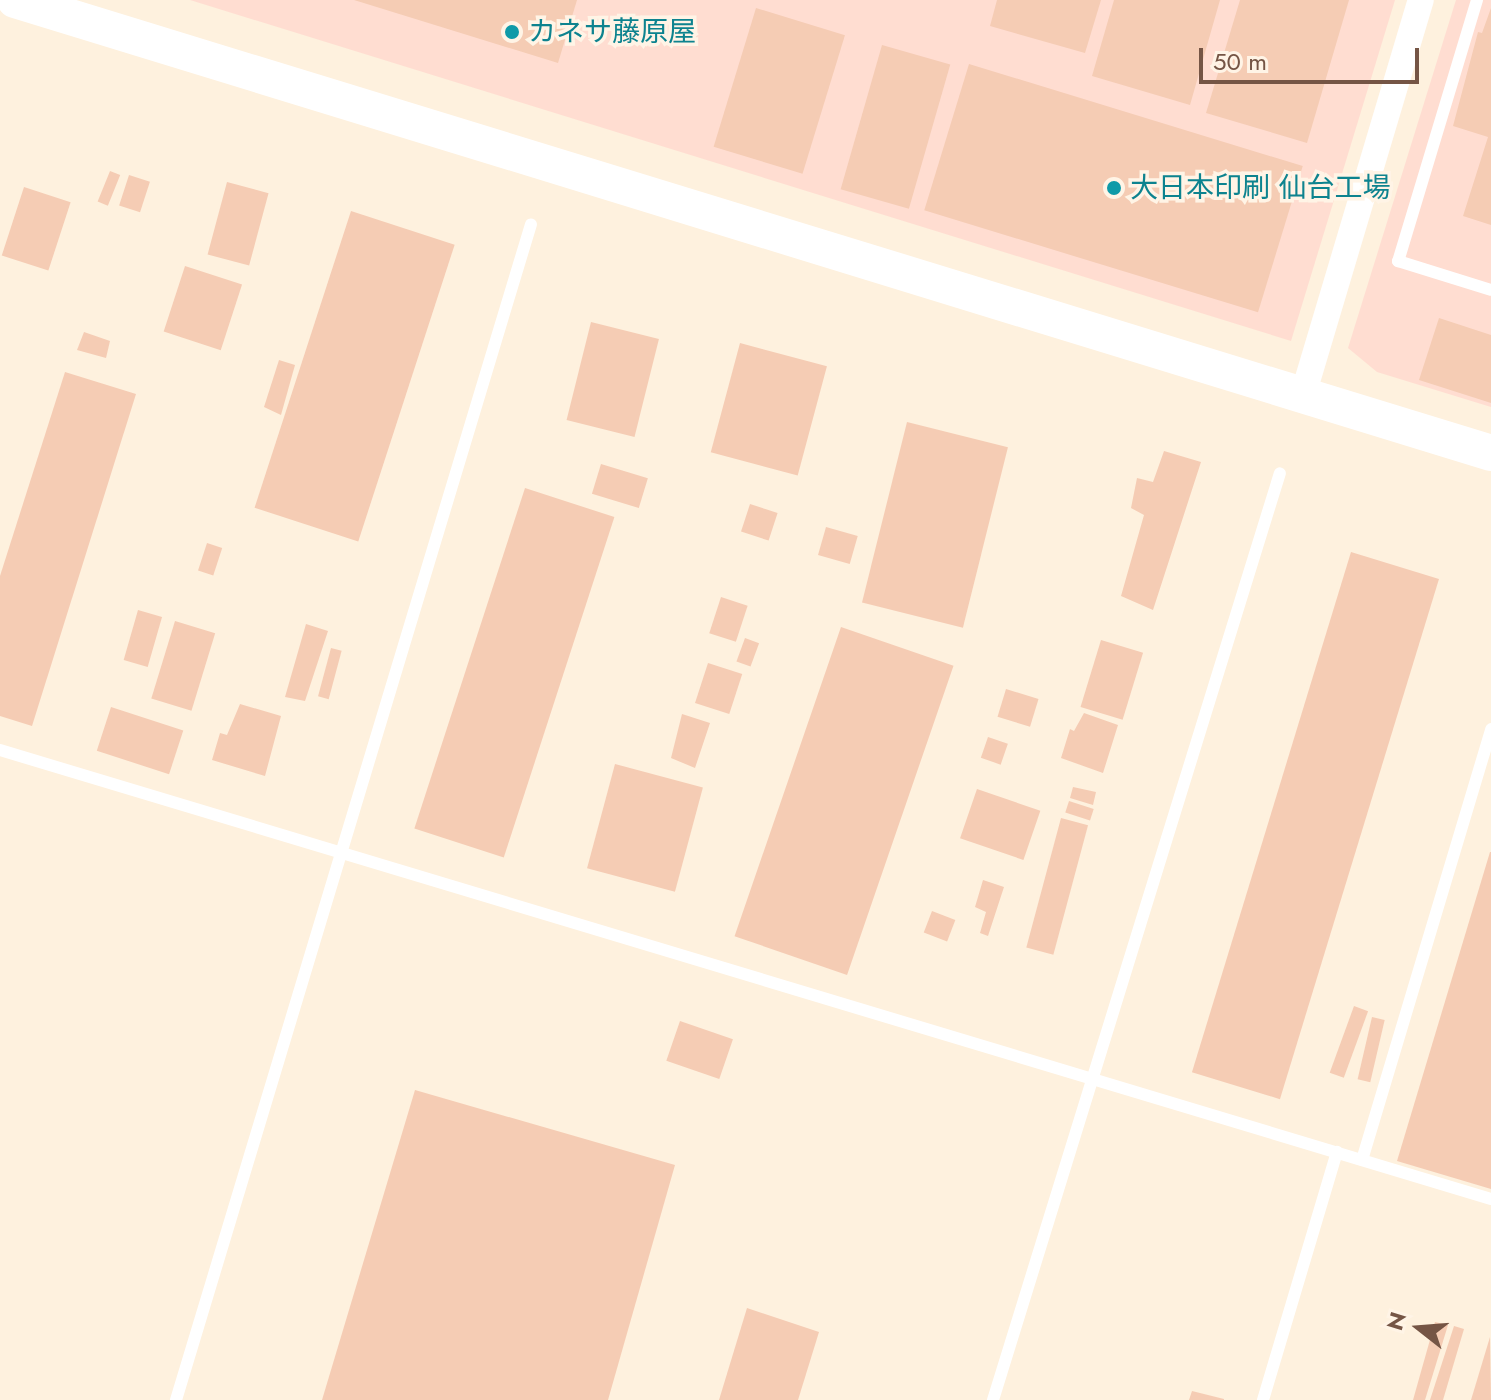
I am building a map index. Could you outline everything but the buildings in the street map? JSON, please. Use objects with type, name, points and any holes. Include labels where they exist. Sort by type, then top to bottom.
[{"type":"street","points":[[15,0],[1491,453]]},
{"type":"street","points":[[1303,395],[1421,0]]},
{"type":"lane","points":[[1477,0],[1398,261],[1491,290]]},
{"type":"lane","points":[[176,1400],[531,224]]},
{"type":"lane","points":[[993,1400],[1280,473]]},
{"type":"lane","points":[[1362,1160],[1491,729]]},
{"type":"lane","points":[[0,750],[1491,1199]]},
{"type":"lane","points":[[1263,1400],[1337,1152]]},
{"type":"shaded area","points":[[190,0],[1395,0],[1291,341]]},
{"type":"shaded area","points":[[1456,0],[1491,0],[1491,407],[1377,372],[1348,348]]},
{"type":"place","name":"カネサ藤原屋","points":[[512,32]]},
{"type":"place","name":"大日本印刷 仙台工場","points":[[1114,188]]}]
